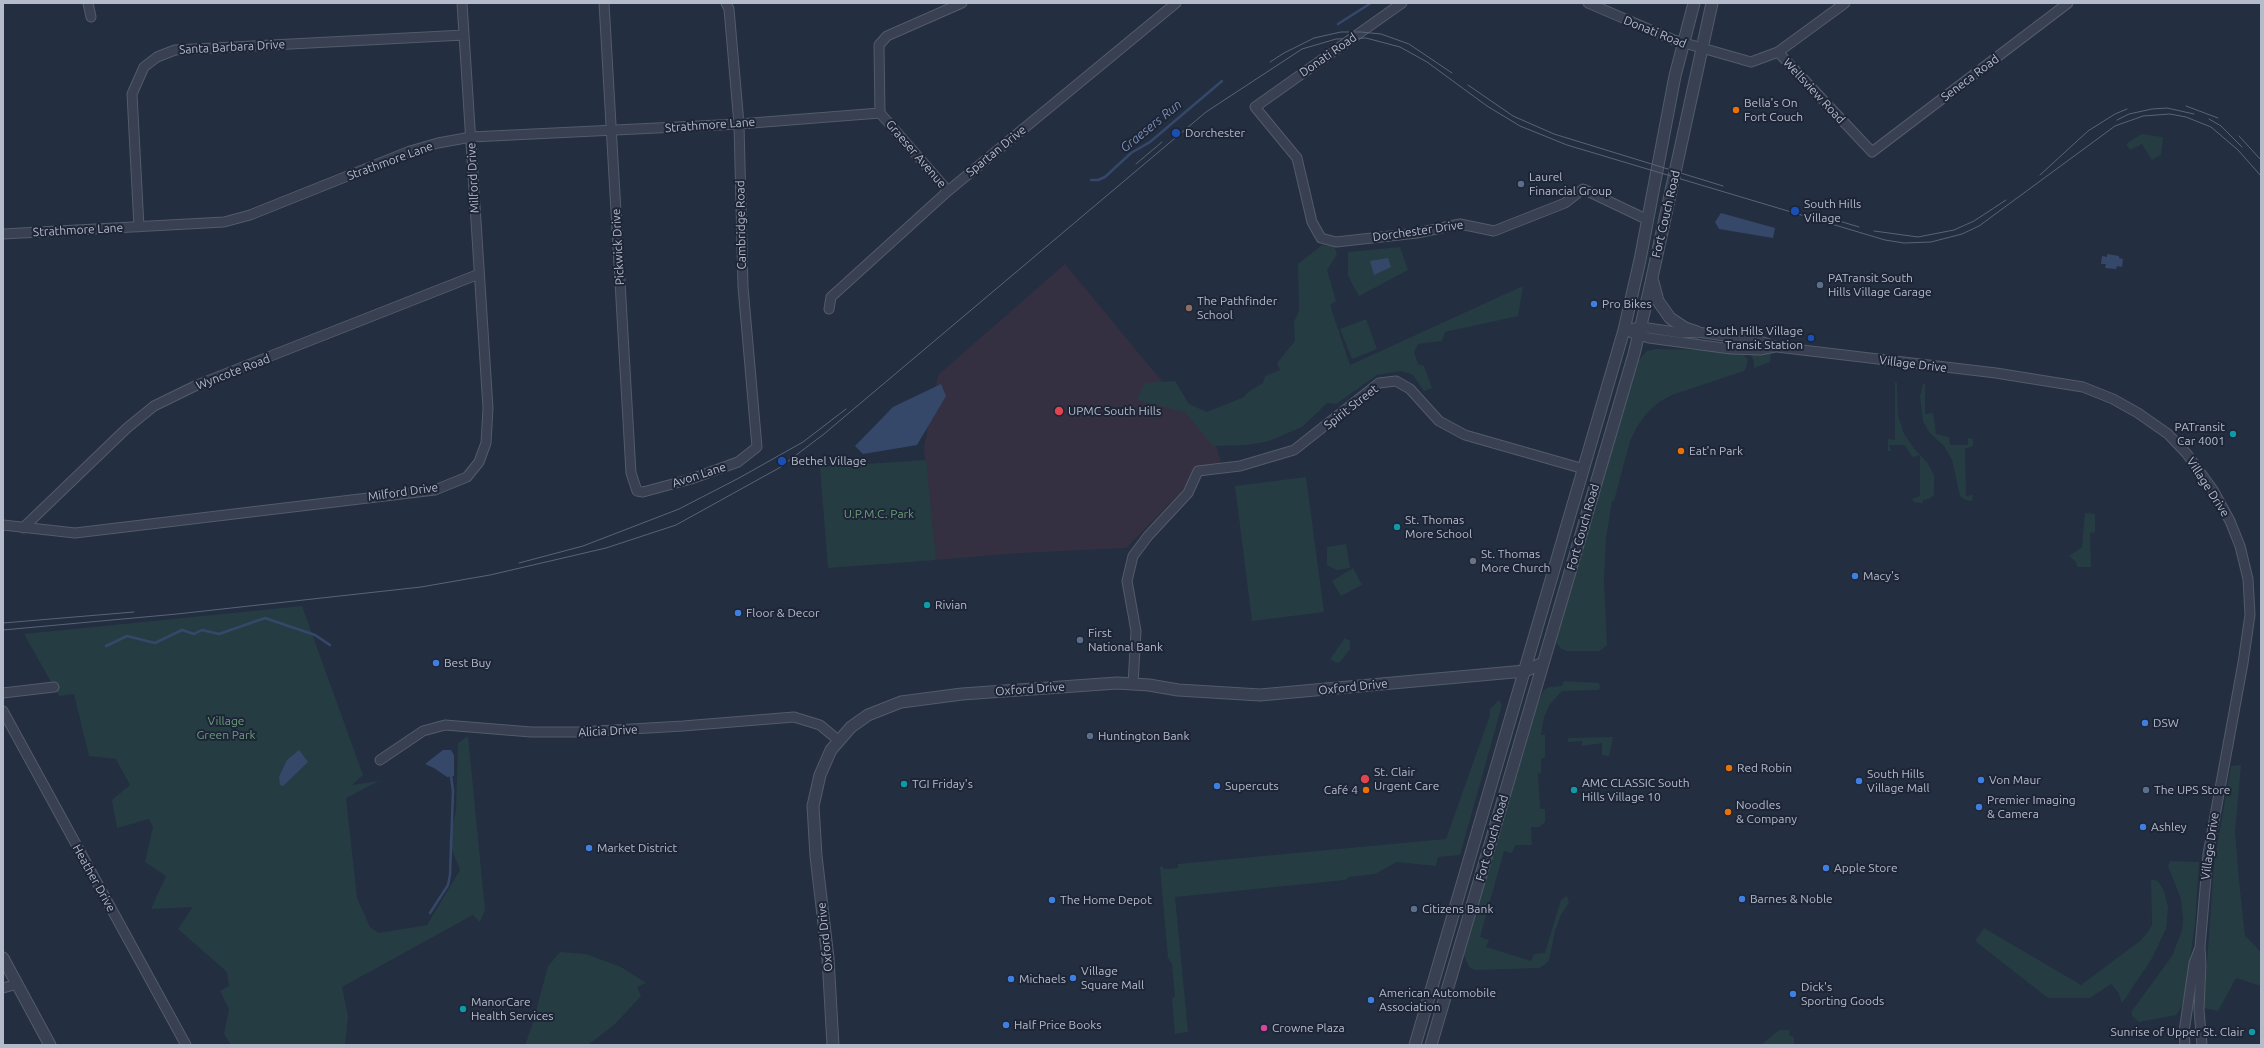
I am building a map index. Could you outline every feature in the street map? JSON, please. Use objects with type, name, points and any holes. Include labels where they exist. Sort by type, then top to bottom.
[{"type":"street","points":[[88,3],[91,17]]},
{"type":"street","name":"Milford Drive","points":[[3,526],[75,533],[435,490],[467,477],[479,462],[486,443],[488,408],[462,3]]},
{"type":"street","name":"Pickwick Drive","points":[[604,3],[631,473],[637,491]]},
{"type":"street","name":"Cambridge Road","points":[[726,3],[729,9],[739,124],[743,287],[757,447]]},
{"type":"street","name":"Graeser Avenue","points":[[948,191],[880,113],[880,45],[887,36],[962,3]]},
{"type":"street","name":"Spartan Drive","points":[[829,309],[832,297],[948,191],[1176,3]]},
{"type":"street","name":"Donati Road","points":[[1255,107],[1402,3]]},
{"type":"street","name":"Donati Road","points":[[1588,3],[1682,43],[1702,49]]},
{"type":"street","name":"Fort Couch Road","points":[[1415,1045],[1624,330],[1648,220],[1682,43],[1694,3]]},
{"type":"street","name":"Fort Couch Road","points":[[1431,1045],[1540,676],[1639,332],[1712,3]]},
{"type":"street","points":[[1778,52],[1844,3]]},
{"type":"street","name":"Seneca Road","points":[[1872,152],[2068,3]]},
{"type":"street","name":"Santa Barbara Drive","points":[[139,227],[132,94],[144,67],[157,57],[174,50],[464,35]]},
{"type":"street","name":"Wellsview Road","points":[[1702,49],[1751,62],[1778,52],[1872,152]]},
{"type":"street","name":"Dorchester Drive","points":[[1255,107],[1297,158],[1312,222],[1321,238],[1336,242],[1417,233],[1460,224],[1494,231],[1565,203],[1583,189],[1648,220]]},
{"type":"street","name":"Strathmore Lane","points":[[3,234],[224,222],[250,215],[410,151],[438,143],[471,137],[739,124],[880,113]]},
{"type":"street","name":"Wyncote Road","points":[[23,528],[127,428],[154,406],[197,385],[479,274]]},
{"type":"street","points":[[1652,275],[1656,294],[1666,313],[1679,325],[1697,332]]},
{"type":"street","name":"Village Drive","points":[[1624,330],[1731,349],[1760,350],[1777,347]]},
{"type":"street","name":"Village Drive","points":[[1639,332],[1697,332],[1760,341],[1777,347],[2010,375],[2083,387],[2113,399],[2168,434],[2187,454],[2206,479],[2230,521],[2240,546],[2248,579],[2250,615],[2243,663],[2208,854],[2200,947],[2202,965],[2199,1016],[2202,1045]]},
{"type":"street","name":"Spirit Street","points":[[1133,684],[1136,631],[1127,581],[1133,556],[1148,536],[1188,492],[1198,471],[1240,466],[1294,450],[1379,383],[1396,381],[1410,389],[1438,421],[1469,436],[1584,469]]},
{"type":"street","name":"Avon Lane","points":[[637,491],[643,492],[691,479],[738,462],[757,447]]},
{"type":"street","name":"Oxford Drive","points":[[833,1045],[828,958],[816,856],[813,806],[820,775],[838,740],[854,724],[868,715],[906,700],[1076,686],[1133,684],[1178,690],[1260,695],[1525,671],[1543,663]]},
{"type":"street","points":[[1525,671],[1540,676]]},
{"type":"street","points":[[3,693],[54,687]]},
{"type":"street","name":"Heather Drive","points":[[3,711],[186,1045]]},
{"type":"street","name":"Alicia Drive","points":[[380,760],[423,731],[445,725],[531,732],[586,732],[794,717],[820,725],[838,740]]},
{"type":"street","name":"Village Drive","points":[[2184,1045],[2184,1032],[2194,963],[2200,947]]},
{"type":"street","points":[[3,958],[50,1045]]},
{"type":"street","points":[[3,988],[17,984]]},
{"type":"shaded area","name":"UPMC South Hills","points":[[1065,264],[1217,448],[1221,464],[1193,480],[1126,548],[1020,553],[936,560],[924,448],[938,375]]},
{"type":"green space","points":[[2141,134],[2163,137],[2161,155],[2152,160],[2142,144],[2130,150],[2126,144]]},
{"type":"green space","points":[[1322,245],[1334,246],[1337,254],[1327,270],[1336,301],[1330,305],[1350,365],[1523,286],[1518,316],[1445,332],[1442,341],[1418,344],[1414,352],[1418,364],[1424,366],[1432,388],[1424,391],[1413,375],[1401,371],[1377,375],[1336,404],[1327,403],[1302,427],[1269,441],[1247,445],[1213,446],[1185,412],[1137,400],[1145,383],[1175,381],[1189,404],[1207,412],[1244,397],[1248,392],[1263,383],[1265,376],[1280,370],[1277,363],[1295,341],[1294,322],[1299,311],[1298,264]]},
{"type":"green space","points":[[1400,247],[1408,270],[1359,296],[1348,276],[1348,252]]},
{"type":"green space","points":[[1366,319],[1377,349],[1352,359],[1340,329]]},
{"type":"green space","points":[[1700,348],[1743,354],[1748,360],[1746,368],[1744,371],[1672,395],[1659,402],[1647,413],[1638,425],[1630,441],[1614,501],[1612,501],[1606,538],[1604,581],[1607,645],[1600,651],[1567,651],[1562,649],[1557,644],[1556,639],[1637,362],[1647,351],[1656,349],[1699,350]]},
{"type":"green space","points":[[1749,351],[1771,353],[1770,362],[1754,368],[1754,361]]},
{"type":"green space","points":[[1895,382],[1897,383],[1898,415],[1903,432],[1920,455],[1912,457],[1905,445],[1889,445],[1891,451],[1888,451],[1888,439],[1895,440]]},
{"type":"green space","points":[[1923,384],[1925,384],[1925,414],[1933,413],[1936,434],[1949,437],[1950,445],[1968,445],[1968,438],[1973,439],[1973,446],[1965,449],[1966,496],[1973,495],[1972,501],[1965,500],[1960,496],[1952,460],[1944,446],[1929,432],[1923,421],[1920,396]]},
{"type":"green space","points":[[1920,455],[1927,462],[1934,475],[1934,495],[1929,499],[1923,500],[1923,503],[1914,502],[1912,499],[1920,496]]},
{"type":"green space","name":"U.P.M.C. Park","points":[[926,460],[936,560],[828,568],[820,467]]},
{"type":"green space","points":[[1306,477],[1324,612],[1252,621],[1235,486]]},
{"type":"green space","points":[[2085,513],[2095,514],[2095,532],[2090,533],[2091,567],[2077,567],[2076,562],[2069,556],[2082,547]]},
{"type":"green space","points":[[1346,544],[1350,568],[1337,570],[1327,565],[1327,547]]},
{"type":"green space","points":[[1353,568],[1362,585],[1341,596],[1332,581]]},
{"type":"green space","name":"Village Green Park","points":[[302,606],[363,775],[352,785],[379,781],[346,798],[357,898],[370,927],[379,933],[427,925],[460,870],[449,843],[456,811],[458,743],[468,736],[485,910],[480,922],[473,915],[342,987],[348,1016],[345,1045],[231,1045],[224,1034],[229,1009],[220,991],[229,986],[227,972],[178,929],[193,907],[151,909],[166,876],[145,862],[153,827],[149,819],[117,828],[112,800],[130,785],[116,759],[89,756],[74,694],[59,696],[24,634]]},
{"type":"green space","points":[[1345,638],[1350,641],[1350,649],[1340,662],[1337,663],[1330,659]]},
{"type":"green space","points":[[1564,681],[1599,683],[1600,687],[1599,690],[1562,691],[1550,704],[1544,717],[1541,735],[1545,735],[1545,757],[1541,759],[1541,773],[1538,774],[1540,809],[1545,809],[1545,822],[1539,827],[1531,827],[1532,845],[1515,845],[1512,853],[1504,851],[1480,937],[1489,940],[1486,947],[1531,961],[1534,954],[1545,953],[1561,900],[1567,896],[1569,902],[1561,915],[1555,931],[1549,960],[1544,965],[1539,968],[1475,970],[1469,967],[1464,955],[1539,700],[1544,690],[1549,687],[1562,686]]},
{"type":"green space","points":[[1499,700],[1502,705],[1460,855],[1438,857],[1436,866],[1397,862],[1375,874],[1349,877],[1345,880],[1175,897],[1188,1032],[1175,1034],[1172,999],[1175,996],[1172,964],[1168,958],[1160,867],[1163,866],[1164,869],[1178,868],[1178,864],[1446,839],[1490,715],[1490,709]]},
{"type":"green space","points":[[1613,737],[1609,756],[1602,755],[1602,743],[1582,746],[1582,741],[1568,742],[1568,738]]},
{"type":"green space","points":[[2241,765],[2235,831],[2239,880],[2245,936],[2261,952],[2261,986],[2236,978],[2218,1011],[2204,1008],[2214,864],[2231,766]]},
{"type":"green space","points":[[2170,861],[2199,862],[2195,924],[2185,992],[2181,1008],[2176,1015],[2139,1022],[2132,1016],[2132,1011],[2172,956],[2182,931],[2183,920],[2181,899],[2168,866]]},
{"type":"green space","points":[[2151,879],[2158,881],[2164,891],[2168,907],[2166,929],[2151,960],[2122,1003],[2118,992],[2111,984],[2090,998],[2048,998],[1975,941],[1984,928],[2081,985],[2140,941],[2147,933],[2152,925]]},
{"type":"green space","points":[[560,952],[586,954],[621,967],[646,983],[637,987],[641,996],[615,1024],[588,1045],[525,1045],[532,1026],[548,966]]},
{"type":"green space","points":[[1779,1030],[1789,1030],[1790,1036],[1794,1037],[1794,1045],[1761,1045]]},
{"type":"water","points":[[1721,213],[1775,228],[1773,238],[1719,229],[1715,222]]},
{"type":"water","points":[[2107,254],[2119,256],[2119,258],[2123,259],[2122,267],[2117,266],[2116,269],[2105,268],[2106,264],[2101,264],[2102,256],[2107,257]]},
{"type":"water","points":[[1388,258],[1391,267],[1374,275],[1370,261]]},
{"type":"water","points":[[941,384],[946,396],[917,445],[863,454],[855,446],[893,407]]},
{"type":"water","points":[[299,750],[308,762],[283,786],[280,785],[279,777],[287,760]]},
{"type":"water","points":[[443,750],[451,750],[454,755],[454,776],[447,777],[425,764]]},
{"type":"waterway","name":"Graesers Run","points":[[1338,24],[1371,3]]},
{"type":"waterway","name":"Graesers Run","points":[[1091,180],[1098,180],[1105,177],[1131,153],[1150,142],[1222,81]]},
{"type":"waterway","points":[[106,646],[127,636],[155,643],[182,630],[194,634],[202,630],[219,634],[265,618],[315,635],[330,645]]},
{"type":"waterway","points":[[430,913],[448,885],[450,875],[453,791],[451,776]]},
{"type":"tram line","points":[[1270,62],[1314,38],[1341,32],[1361,32],[1381,34],[1409,44],[1452,73]]},
{"type":"tram line","points":[[3,630],[177,614],[421,587],[490,575],[606,548],[676,525],[779,468],[824,434],[1206,112],[1302,49],[1336,39],[1366,38],[1400,47],[1427,62],[1487,106],[1520,126],[1567,145],[1885,240],[1904,243],[1931,242],[1962,234],[1979,226],[2115,126],[2143,116],[2170,114],[2186,117],[2211,127],[2238,150],[2261,176]]},
{"type":"tram line","points":[[1468,85],[1513,116],[1554,134],[1723,186]]},
{"type":"tram line","points":[[2186,106],[2218,118]]},
{"type":"tram line","points":[[2117,120],[2129,114],[2152,109],[2167,108],[2194,114]]},
{"type":"tram line","points":[[2040,175],[2088,131],[2115,114],[2127,109]]},
{"type":"tram line","points":[[2209,119],[2221,126],[2242,147]]},
{"type":"tram line","points":[[2239,136],[2261,160]]},
{"type":"tram line","points":[[1136,164],[1162,142]]},
{"type":"tram line","points":[[1874,231],[1918,237],[1954,230],[1974,221],[2006,200]]},
{"type":"tram line","points":[[1813,213],[1859,227]]},
{"type":"tram line","points":[[519,563],[583,546],[679,509],[739,478],[803,442],[846,409]]},
{"type":"tram line","points":[[3,623],[134,612]]},
{"type":"place","name":"Bella's On Fort Couch","points":[[1736,110]]},
{"type":"place","name":"Dorchester","points":[[1176,133]]},
{"type":"place","name":"Laurel Financial Group","points":[[1521,184]]},
{"type":"place","name":"South Hills Village","points":[[1795,211]]},
{"type":"place","name":"PATransit South Hills Village Garage","points":[[1820,285]]},
{"type":"place","name":"Pro Bikes","points":[[1594,304]]},
{"type":"place","name":"The Pathfinder School","points":[[1189,308]]},
{"type":"place","name":"South Hills Village Transit Station","points":[[1811,338]]},
{"type":"place","name":"UPMC South Hills","points":[[1059,411]]},
{"type":"place","name":"PATransit Car 4001","points":[[2233,434]]},
{"type":"place","name":"Eat'n Park","points":[[1681,451]]},
{"type":"place","name":"Bethel Village","points":[[782,461]]},
{"type":"place","name":"St. Thomas More School","points":[[1397,527]]},
{"type":"place","name":"St. Thomas More Church","points":[[1473,561]]},
{"type":"place","name":"Macy's","points":[[1855,576]]},
{"type":"place","name":"Rivian","points":[[927,605]]},
{"type":"place","name":"Floor & Decor","points":[[738,613]]},
{"type":"place","name":"First National Bank","points":[[1080,640]]},
{"type":"place","name":"Best Buy","points":[[436,663]]},
{"type":"place","name":"DSW","points":[[2145,723]]},
{"type":"place","name":"Huntington Bank","points":[[1090,736]]},
{"type":"place","name":"Red Robin","points":[[1729,768]]},
{"type":"place","name":"St. Clair Urgent Care","points":[[1365,779]]},
{"type":"place","name":"Von Maur","points":[[1981,780]]},
{"type":"place","name":"South Hills Village Mall","points":[[1859,781]]},
{"type":"place","name":"TGI Friday's","points":[[904,784]]},
{"type":"place","name":"Supercuts","points":[[1217,786]]},
{"type":"place","name":"Café 4","points":[[1366,790]]},
{"type":"place","name":"AMC CLASSIC South Hills Village 10","points":[[1574,790]]},
{"type":"place","name":"The UPS Store","points":[[2146,790]]},
{"type":"place","name":"Premier Imaging & Camera","points":[[1979,807]]},
{"type":"place","name":"Noodles & Company","points":[[1728,812]]},
{"type":"place","name":"Ashley","points":[[2143,827]]},
{"type":"place","name":"Market District","points":[[589,848]]},
{"type":"place","name":"Apple Store","points":[[1826,868]]},
{"type":"place","name":"Barnes & Noble","points":[[1742,899]]},
{"type":"place","name":"The Home Depot","points":[[1052,900]]},
{"type":"place","name":"Citizens Bank","points":[[1414,909]]},
{"type":"place","name":"Village Square Mall","points":[[1073,978]]},
{"type":"place","name":"Michaels","points":[[1011,979]]},
{"type":"place","name":"Dick's Sporting Goods","points":[[1793,994]]},
{"type":"place","name":"American Automobile Association","points":[[1371,1000]]},
{"type":"place","name":"ManorCare Health Services","points":[[463,1009]]},
{"type":"place","name":"Half Price Books","points":[[1006,1025]]},
{"type":"place","name":"Crowne Plaza","points":[[1264,1028]]},
{"type":"place","name":"Sunrise of Upper St. Clair","points":[[2252,1032]]}]
